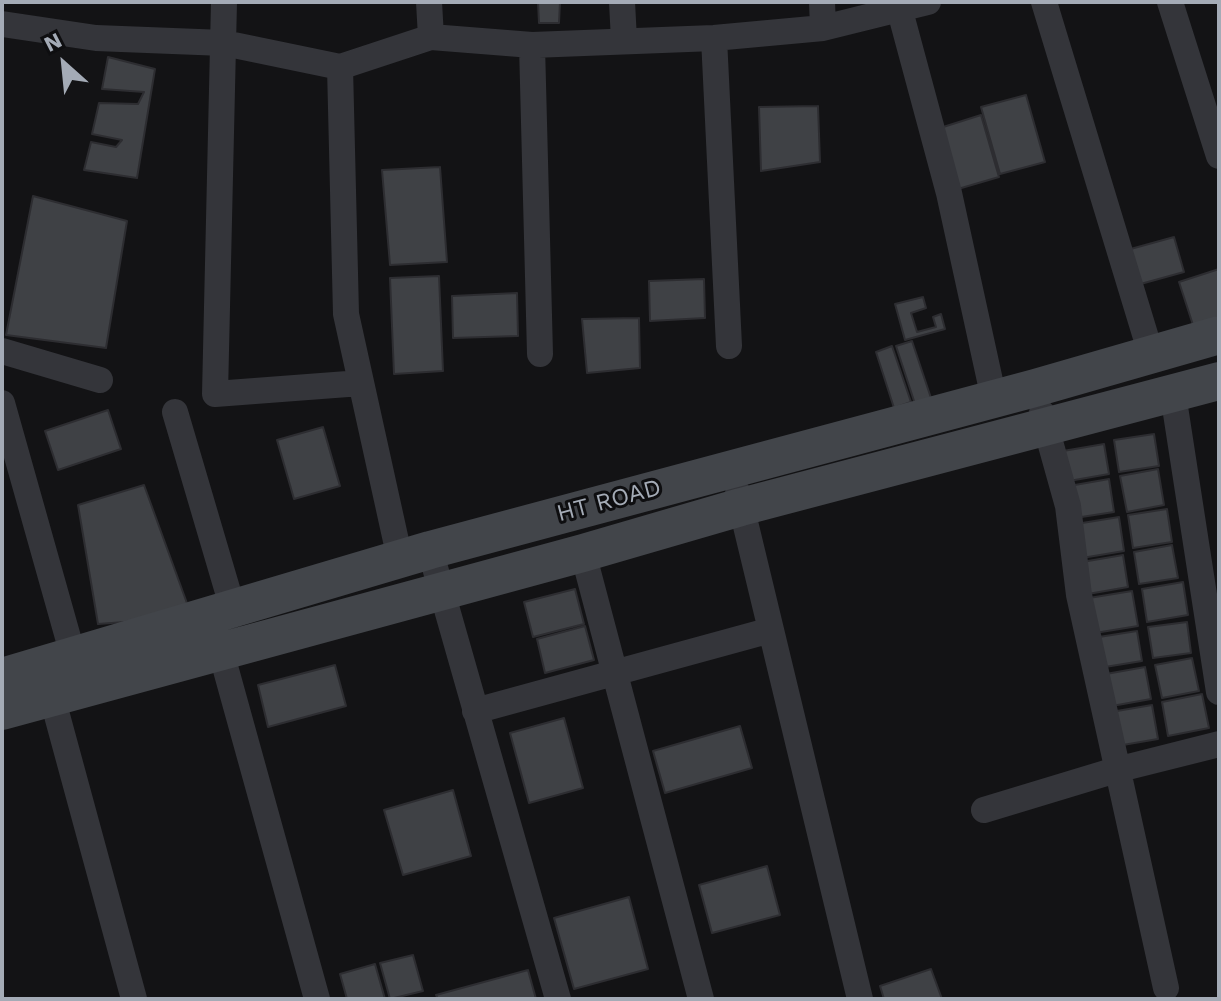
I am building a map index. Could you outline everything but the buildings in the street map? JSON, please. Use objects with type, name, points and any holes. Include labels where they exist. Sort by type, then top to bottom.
[{"type":"street","points":[[224,2],[215,394],[361,383]]},
{"type":"street","points":[[429,2],[431,37]]},
{"type":"street","points":[[622,2],[624,40]]},
{"type":"street","points":[[2,24],[96,38],[224,43],[340,67],[431,37],[532,45],[714,38],[822,15],[900,11],[928,2]]},
{"type":"street","points":[[1044,2],[1151,354]]},
{"type":"street","points":[[1170,2],[1219,156]]},
{"type":"street","points":[[900,11],[949,193],[994,399]]},
{"type":"street","points":[[714,38],[729,346]]},
{"type":"street","points":[[532,45],[540,354]]},
{"type":"street","points":[[340,67],[346,314],[361,383],[415,554],[441,591],[558,999]]},
{"type":"street","name":"HT ROAD","points":[[2,711],[233,609],[415,554],[1035,388],[1219,335]]},
{"type":"street","points":[[2,351],[100,380]]},
{"type":"street","name":"HT ROAD","points":[[2,677],[69,681],[221,652],[741,507],[1219,381]]},
{"type":"street","points":[[1035,388],[1068,506],[1079,595],[1166,988]]},
{"type":"street","points":[[1173,394],[1219,692]]},
{"type":"street","points":[[2,403],[69,681],[134,999]]},
{"type":"street","points":[[175,412],[233,609]]},
{"type":"street","points":[[734,467],[741,507],[860,999]]},
{"type":"street","points":[[583,553],[701,999]]},
{"type":"street","points":[[475,711],[771,630]]},
{"type":"street","points":[[221,652],[317,999]]},
{"type":"street","points":[[984,810],[1116,770],[1219,744]]}]
